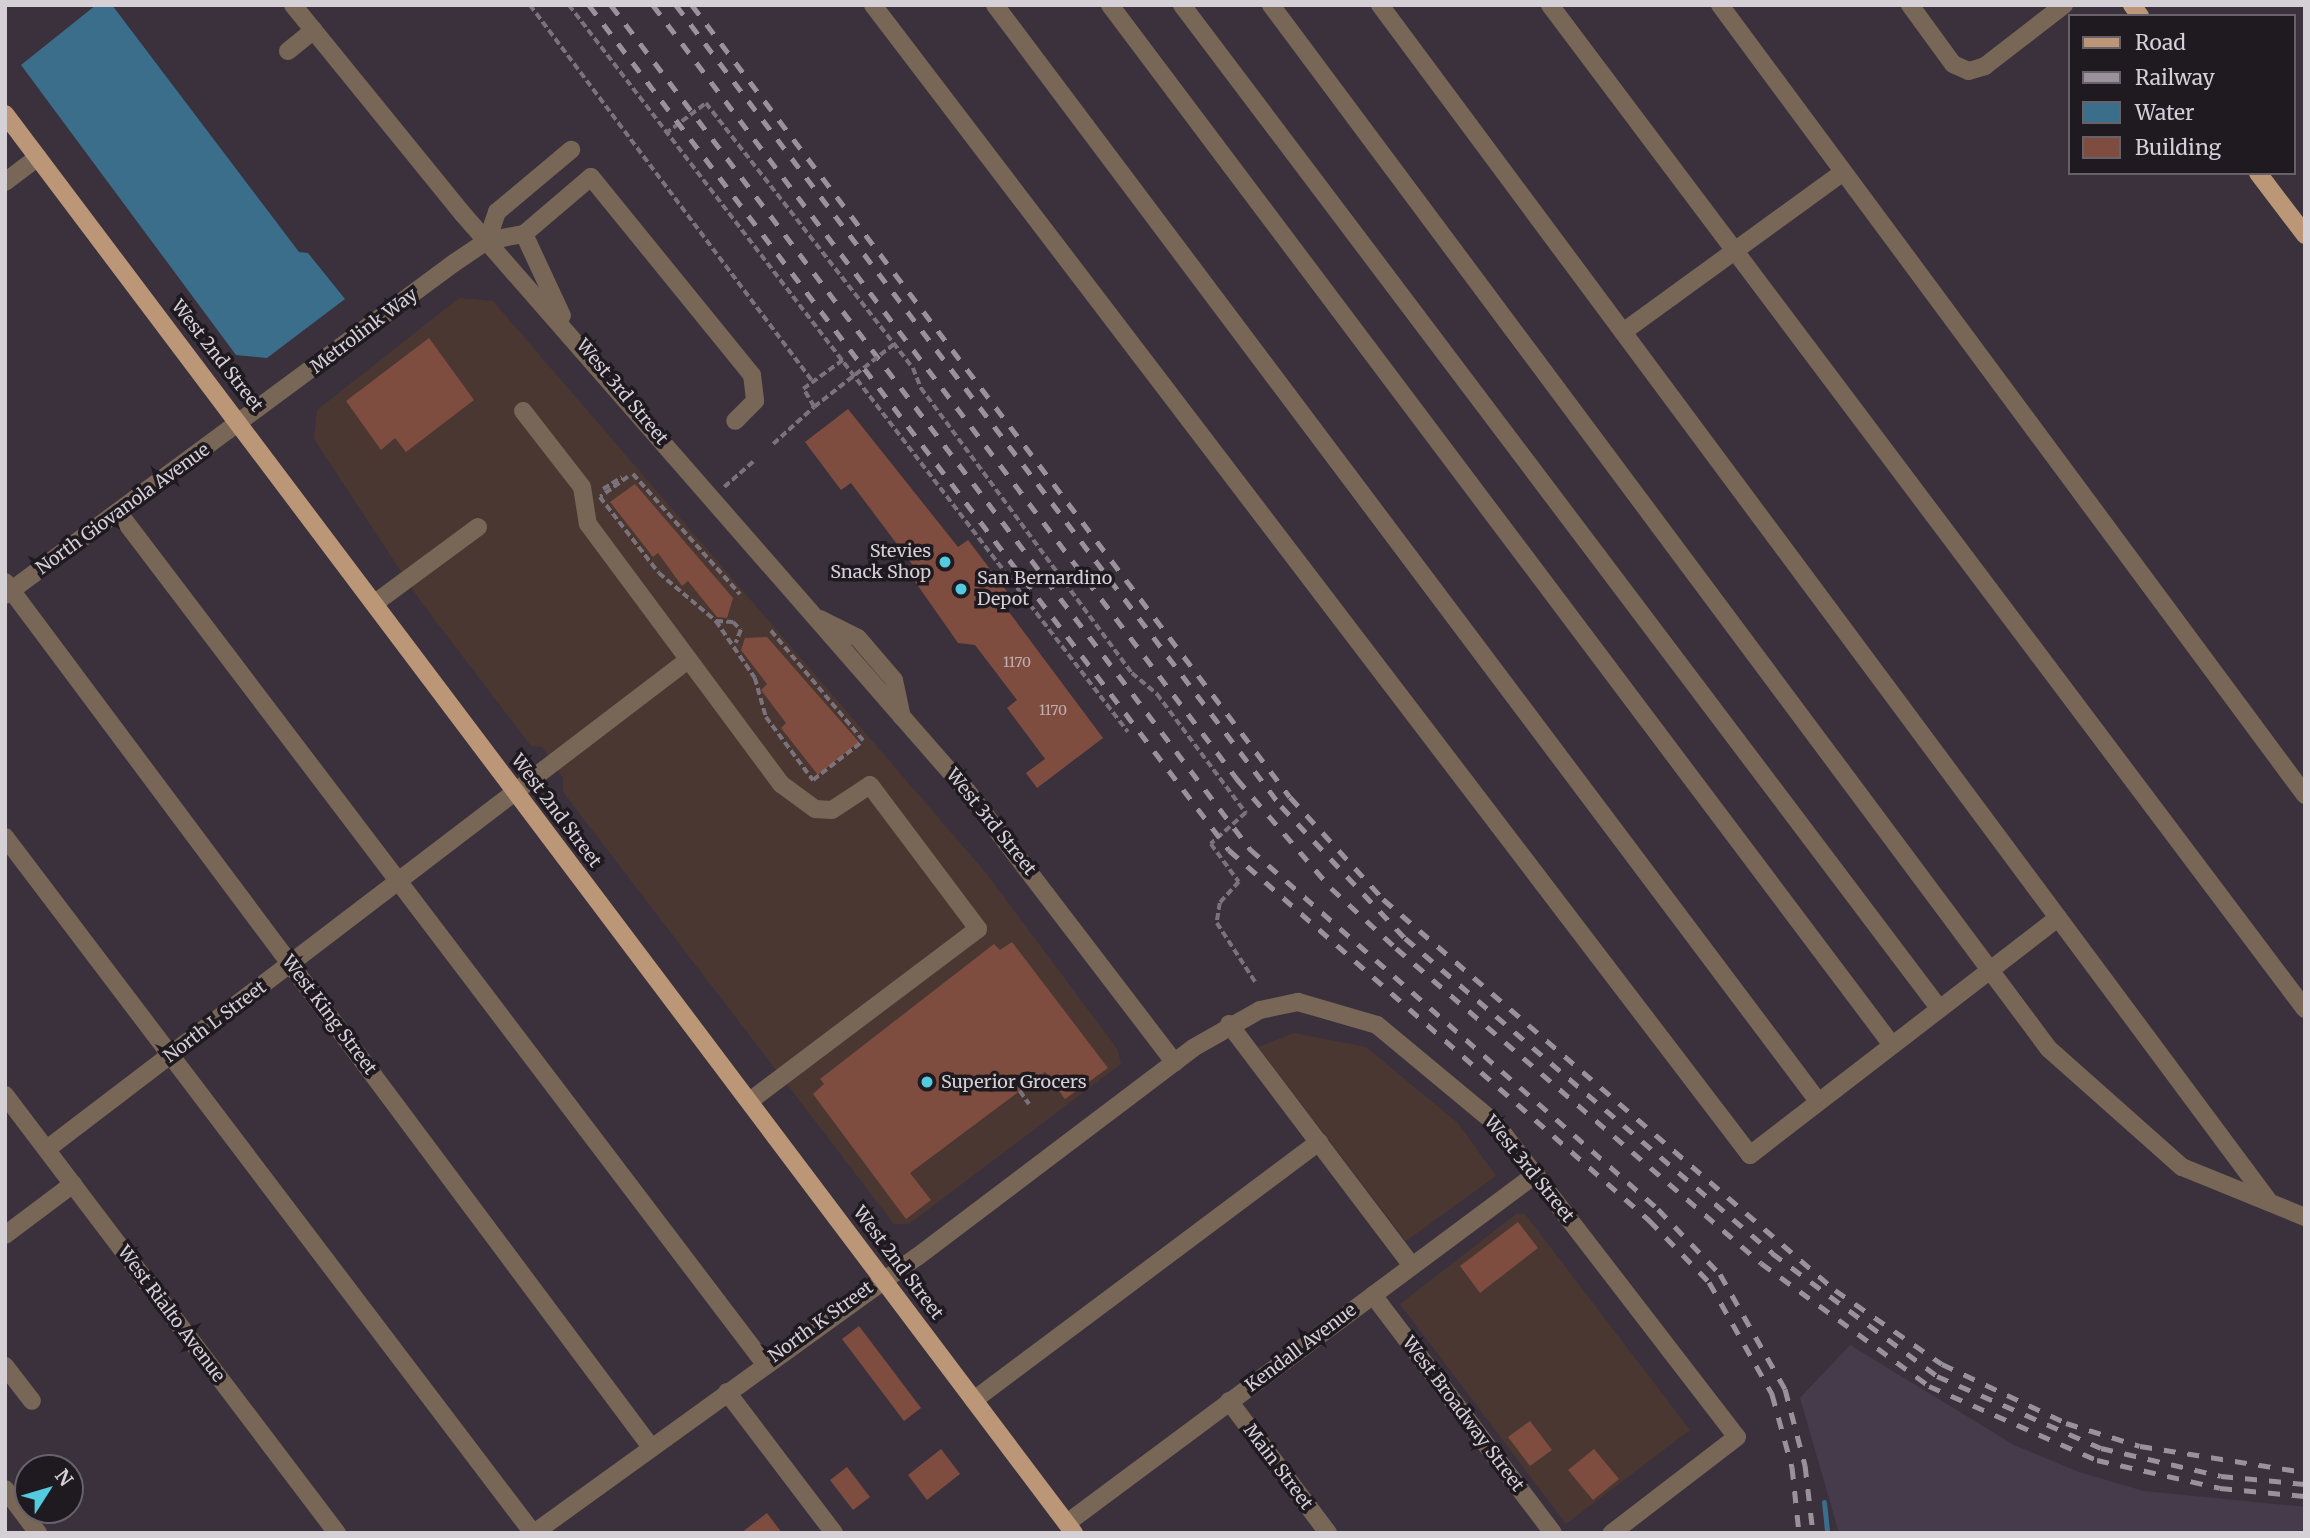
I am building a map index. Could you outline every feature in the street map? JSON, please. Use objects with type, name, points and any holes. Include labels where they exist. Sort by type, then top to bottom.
[{"type":"main road","name":"West 2nd Street","points":[[5,114],[242,422],[516,793],[1070,1528]]},
{"type":"main road","points":[[2260,175],[2305,235]]},
{"type":"street","name":"West 3rd Street","points":[[293,5],[488,241],[566,326],[1009,841],[1175,1063],[1229,1024],[1298,1002],[1377,1025],[1495,1123],[1737,1437],[1612,1533]]},
{"type":"street","points":[[873,5],[1750,1155],[2059,918]]},
{"type":"street","points":[[995,5],[1818,1101]]},
{"type":"street","points":[[1110,5],[1892,1045]]},
{"type":"street","points":[[1182,5],[1939,1008]]},
{"type":"street","points":[[1271,5],[1988,971],[2065,1067],[2182,1167],[2305,1217]]},
{"type":"street","points":[[1380,5],[2270,1203]]},
{"type":"street","points":[[1550,5],[2305,1009]]},
{"type":"street","points":[[1720,5],[2305,794]]},
{"type":"street","points":[[1910,5],[1953,64],[1969,71],[1985,66],[2064,5]]},
{"type":"street","points":[[288,51],[314,30]]},
{"type":"street","points":[[488,241],[497,212],[571,150]]},
{"type":"street","points":[[5,182],[38,157]]},
{"type":"street","points":[[1623,332],[1842,173]]},
{"type":"street","name":"Metrolink Way","points":[[242,422],[488,241],[524,234],[591,177],[752,375],[755,401],[735,421]]},
{"type":"street","points":[[524,234],[566,326]]},
{"type":"street","points":[[523,411],[582,487],[588,524],[794,797],[832,810],[870,785],[978,929],[750,1101]]},
{"type":"street","name":"North Giovanola Avenue","points":[[7,589],[242,422]]},
{"type":"street","points":[[118,512],[765,1364]]},
{"type":"street","points":[[376,603],[478,527]]},
{"type":"street","name":"West King Street","points":[[7,589],[292,964],[651,1447]]},
{"type":"street","name":"North L Street","points":[[47,1149],[399,885],[688,660]]},
{"type":"street","points":[[5,837],[534,1533]]},
{"type":"street","points":[[1229,1024],[1412,1266]]},
{"type":"street","name":"North K Street","points":[[534,1533],[1175,1063]]},
{"type":"street","name":"West Rialto Avenue","points":[[5,1095],[337,1533]]},
{"type":"street","points":[[974,1400],[1319,1142]]},
{"type":"street","name":"Kendall Avenue","points":[[1070,1528],[1229,1401],[1536,1174]]},
{"type":"street","points":[[5,1235],[73,1184]]},
{"type":"street","name":"West Broadway Street","points":[[1373,1294],[1553,1533]]},
{"type":"street","points":[[5,1366],[32,1401]]},
{"type":"street","points":[[727,1392],[834,1533]]},
{"type":"street","name":"Main Street","points":[[1229,1401],[1328,1533]]},
{"type":"street","points":[[5,1489],[38,1533]]},
{"type":"path","points":[[530,5],[813,383]]},
{"type":"path","points":[[569,5],[698,178],[715,189],[1128,733]]},
{"type":"path","points":[[665,134],[706,103],[894,344],[1124,662],[1200,751],[1246,813],[1211,844],[1239,882],[1220,903],[1217,923],[1256,983]]},
{"type":"path","points":[[773,444],[814,407],[894,344]]},
{"type":"path","points":[[814,407],[803,389],[844,359]]},
{"type":"path","points":[[723,489],[755,460]]},
{"type":"path","points":[[633,474],[740,594]]},
{"type":"path","points":[[603,489],[622,477]]},
{"type":"path","points":[[628,477],[600,496],[659,573],[716,621],[755,678],[766,717],[813,780],[863,741],[769,629]]},
{"type":"path","points":[[716,621],[733,622],[741,630],[736,643]]},
{"type":"path","points":[[1020,1091],[1029,1104]]},
{"type":"shaded area","points":[[459,298],[493,301],[986,873],[1118,1050],[1121,1064],[909,1224],[894,1224],[563,792],[563,778],[542,747],[531,746],[419,599],[314,439],[317,410]]},
{"type":"shaded area","points":[[1294,1033],[1366,1047],[1458,1123],[1496,1176],[1406,1241],[1258,1047]]},
{"type":"shaded area","points":[[1516,1214],[1525,1214],[1690,1430],[1566,1524],[1400,1304]]},
{"type":"shaded area","points":[[1850,1345],[2014,1445],[2079,1472],[2144,1491],[2305,1507],[2305,1533],[1839,1533],[1800,1398]]},
{"type":"water","points":[[96,5],[112,5],[299,252],[308,253],[345,299],[267,358],[236,355],[21,65]]},
{"type":"building","points":[[429,338],[474,400],[406,452],[395,438],[381,450],[346,401]]},
{"type":"building","points":[[848,409],[958,547],[968,540],[1015,602],[1006,608],[1103,738],[1037,788],[1026,773],[1045,759],[1007,708],[1017,700],[975,645],[958,643],[909,573],[915,568],[851,483],[841,490],[805,442]]},
{"type":"building","points":[[635,484],[733,598],[727,618],[717,617],[688,581],[682,586],[658,553],[653,557],[610,502]]},
{"type":"building","points":[[767,637],[859,742],[818,775],[781,728],[786,723],[761,690],[767,684],[741,650],[745,638]]},
{"type":"building","name":"Superior Grocers","points":[[1012,942],[1108,1068],[1065,1099],[1045,1072],[910,1173],[931,1200],[906,1219],[813,1094],[824,1084],[820,1079],[994,944],[1000,950]]},
{"type":"building","points":[[1518,1222],[1538,1248],[1480,1293],[1460,1266]]},
{"type":"building","points":[[859,1326],[921,1408],[904,1421],[842,1339]]},
{"type":"building","points":[[1530,1421],[1552,1450],[1530,1466],[1508,1437]]},
{"type":"building","points":[[941,1449],[960,1474],[927,1500],[908,1475]]},
{"type":"building","points":[[1594,1449],[1619,1479],[1593,1500],[1568,1470]]},
{"type":"building","points":[[847,1467],[870,1497],[853,1510],[830,1480]]},
{"type":"building","points":[[767,1513],[782,1533],[741,1533]]},
{"type":"waterway","points":[[1824,1502],[1827,1533]]},
{"type":"railway","points":[[589,5],[1229,850],[1649,1220],[1709,1282],[1772,1394],[1792,1467],[1799,1533]]},
{"type":"railway","points":[[611,5],[1250,849],[1658,1209],[1720,1274],[1785,1389],[1805,1465],[1813,1533]]},
{"type":"railway","points":[[653,5],[1237,779],[1331,888],[1396,948],[1761,1263],[1929,1386],[2097,1460],[2220,1488],[2305,1496]]},
{"type":"railway","points":[[676,5],[1281,806],[1405,938],[1772,1253],[1937,1376],[2101,1448],[2221,1476],[2305,1484]]},
{"type":"railway","points":[[692,5],[1290,797],[1383,899],[1835,1290],[1942,1364],[2066,1423],[2140,1446],[2305,1472]]},
{"type":"place","name":"Stevies Snack Shop","points":[[945,562]]},
{"type":"place","name":"San Bernardino Depot","points":[[961,589]]},
{"type":"place","name":"Superior Grocers","points":[[927,1082]]}]
